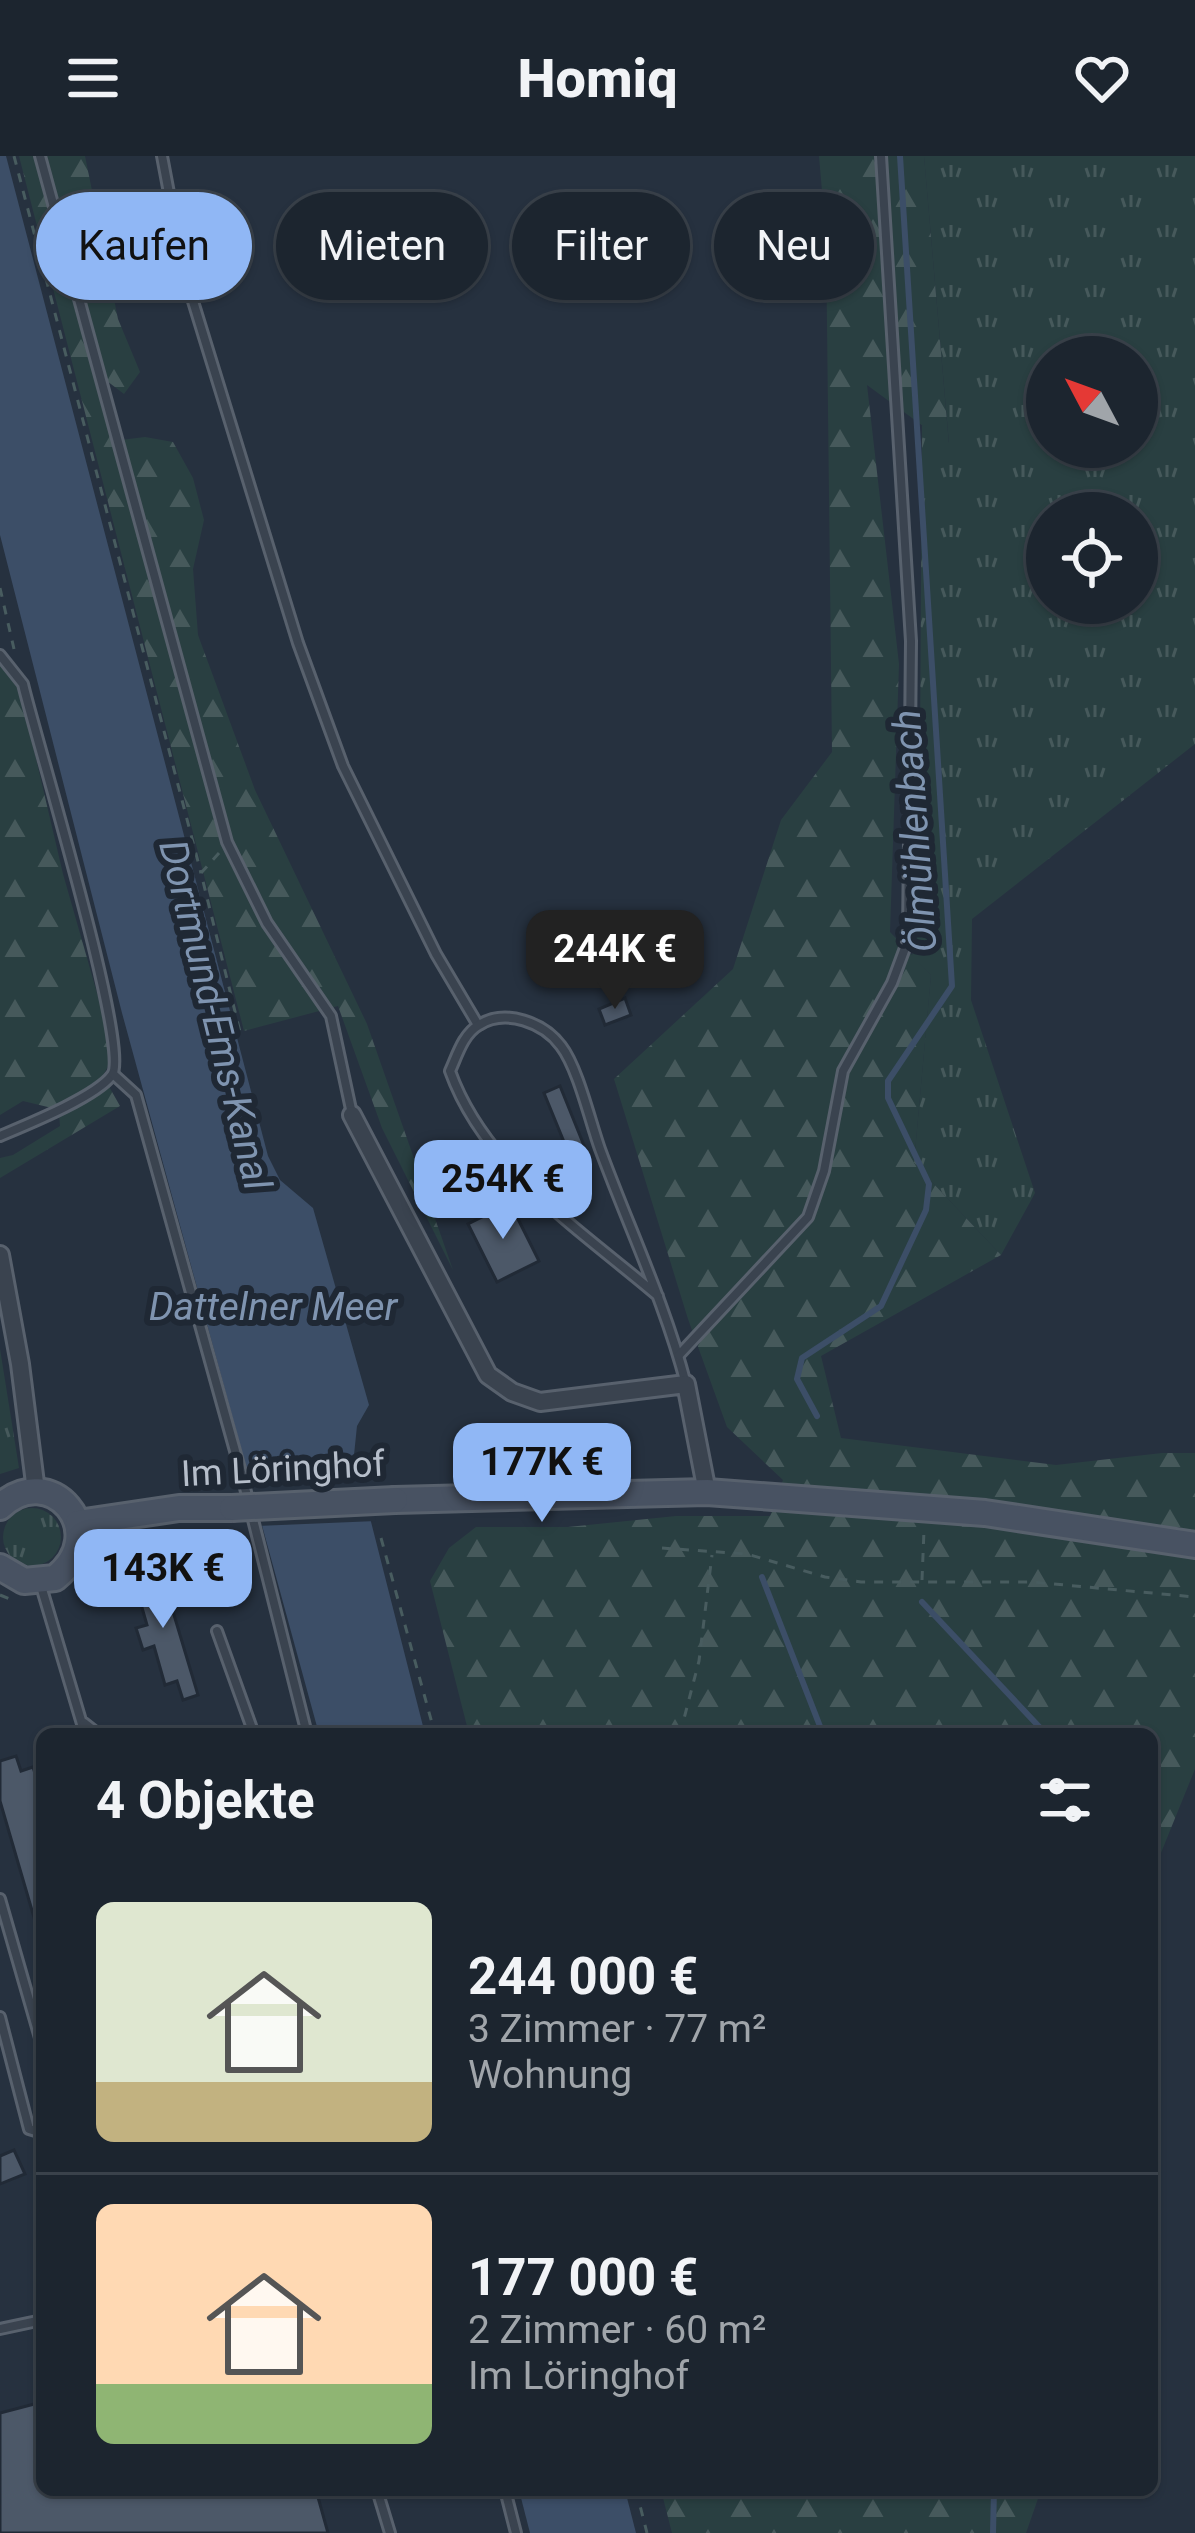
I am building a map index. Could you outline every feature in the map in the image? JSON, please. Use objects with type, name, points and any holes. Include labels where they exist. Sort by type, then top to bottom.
[{"type":"street","points":[[352,1115],[488,1375],[512,1392],[540,1402],[686,1384],[707,1492]]},
{"type":"street","points":[[0,1255],[36,1491]]},
{"type":"street","points":[[0,1507],[20,1493],[36,1491],[62,1500],[78,1523],[76,1554],[55,1578],[24,1581],[0,1567]]},
{"type":"street","name":"Im Löringhof","points":[[78,1523],[179,1508],[707,1492],[925,1507],[1079,1525],[1195,1545]]},
{"type":"lane","points":[[40,156],[227,842],[267,923],[331,1016],[352,1115]]},
{"type":"lane","points":[[162,156],[190,293],[298,643],[343,766],[436,954],[478,1025]]},
{"type":"lane","points":[[679,1354],[808,1217],[824,1171],[843,1071],[892,983],[908,940],[911,641],[881,156]]},
{"type":"lane","points":[[0,656],[19,674],[107,1000],[113,1074],[136,1095],[242,1476],[305,1728]]},
{"type":"lane","points":[[658,1296],[534,1191],[463,1108],[450,1071],[464,1041],[478,1025],[514,1019],[538,1023],[563,1048],[658,1296],[686,1384]]},
{"type":"lane","points":[[0,1136],[59,1110],[113,1074]]},
{"type":"lane","points":[[40,1582],[84,1728]]},
{"type":"lane","points":[[217,1631],[252,1728]]},
{"type":"lane","points":[[83,1722],[90,1728]]},
{"type":"lane","points":[[0,1899],[36,2024]]},
{"type":"lane","points":[[0,2017],[29,2129],[36,2131]]},
{"type":"lane","points":[[0,2329],[36,2321]]},
{"type":"lane","points":[[379,2496],[390,2533]]},
{"type":"lane","points":[[507,2496],[516,2533]]},
{"type":"path","points":[[14,156],[240,1032]]},
{"type":"path","points":[[0,588],[19,674]]},
{"type":"path","points":[[201,874],[227,842]]},
{"type":"path","points":[[922,1582],[925,1507]]},
{"type":"path","points":[[381,1538],[433,1728]]},
{"type":"path","points":[[662,1548],[747,1555],[825,1577],[1033,1582],[1195,1597]]},
{"type":"path","points":[[682,1728],[699,1661],[712,1555]]},
{"type":"path","points":[[638,2496],[647,2533]]},
{"type":"green space","points":[[19,156],[85,156],[92,192],[36,192],[36,222]]},
{"type":"green space","points":[[819,156],[924,156],[949,445],[867,385],[899,664],[890,932],[931,975],[914,1163],[1001,1255],[821,1356],[841,1438],[1056,1465],[1195,1453],[1195,1769],[1158,1860],[1158,1728],[467,1728],[430,1581],[449,1548],[476,1527],[770,1516],[783,1480],[727,1427],[688,1319],[614,1079],[733,969],[781,820],[832,752],[827,300],[874,300],[874,192],[822,192]]},
{"type":"green space","points":[[924,156],[1195,156],[1195,744],[972,919],[971,1000],[1035,1193],[1001,1255],[914,1163],[931,975],[912,956],[919,915],[922,425],[949,443]]},
{"type":"green space","points":[[56,300],[114,300],[140,372],[124,394],[103,378],[121,440],[145,437],[173,442],[193,478],[204,520],[193,569],[198,635],[255,790],[367,1024],[453,1270],[382,1128],[338,1006],[244,1031]]},
{"type":"green space","points":[[0,660],[19,686],[63,874],[111,1042],[108,1067],[88,1089],[56,1109],[23,1101],[0,1115]]},
{"type":"green space","points":[[107,1083],[120,1106],[0,1178],[0,1158],[60,1126],[59,1113]]},
{"type":"green space","points":[[0,1349],[19,1468],[0,1474]]},
{"type":"green space","points":[[32,1508],[52,1517],[61,1537],[52,1557],[32,1566],[12,1557],[3,1537],[12,1517]]},
{"type":"green space","points":[[663,2496],[1039,2496],[1026,2533],[672,2533]]},
{"type":"water","name":"Dattelner Meer","points":[[0,156],[6,156],[36,271],[36,300],[44,300],[268,1156],[280,1180],[313,1208],[369,1405],[357,1426],[354,1455],[423,1728],[317,1728],[122,1013],[0,535]]},
{"type":"water","points":[[521,2496],[627,2496],[636,2533],[530,2533]]},
{"type":"pier","points":[[366,1480],[376,1521],[257,1526],[246,1484]]},
{"type":"building","points":[[625,998],[631,1015],[605,1025],[599,1009]]},
{"type":"building","points":[[560,1086],[587,1153],[571,1159],[544,1093]]},
{"type":"building","points":[[510,1203],[539,1261],[497,1282],[468,1224]]},
{"type":"building","points":[[159,1565],[198,1695],[183,1700],[177,1681],[165,1685],[154,1646],[143,1650],[136,1628],[147,1625],[132,1573]]},
{"type":"building","points":[[16,1756],[21,1771],[33,1767],[36,1777],[36,1924],[0,1801],[0,1761]]},
{"type":"building","points":[[14,2150],[25,2174],[0,2184],[0,2156]]},
{"type":"building","points":[[36,2404],[36,2496],[318,2496],[328,2533],[0,2533],[0,2413]]},
{"type":"waterway","name":"Ölmühlenbach","points":[[817,1416],[797,1379],[802,1358],[881,1306],[926,1210],[929,1184],[888,1098],[888,1081],[952,986],[900,156]]},
{"type":"waterway","name":"Ölmühlenbach","points":[[762,1577],[821,1728]]},
{"type":"waterway","name":"Ölmühlenbach","points":[[922,1602],[1040,1728]]},
{"type":"waterway","name":"Ölmühlenbach","points":[[993,2533],[994,2496]]},
{"type":"water label","name":"Dortmund-Ems-Kanal","points":[[215,1015]]}]
